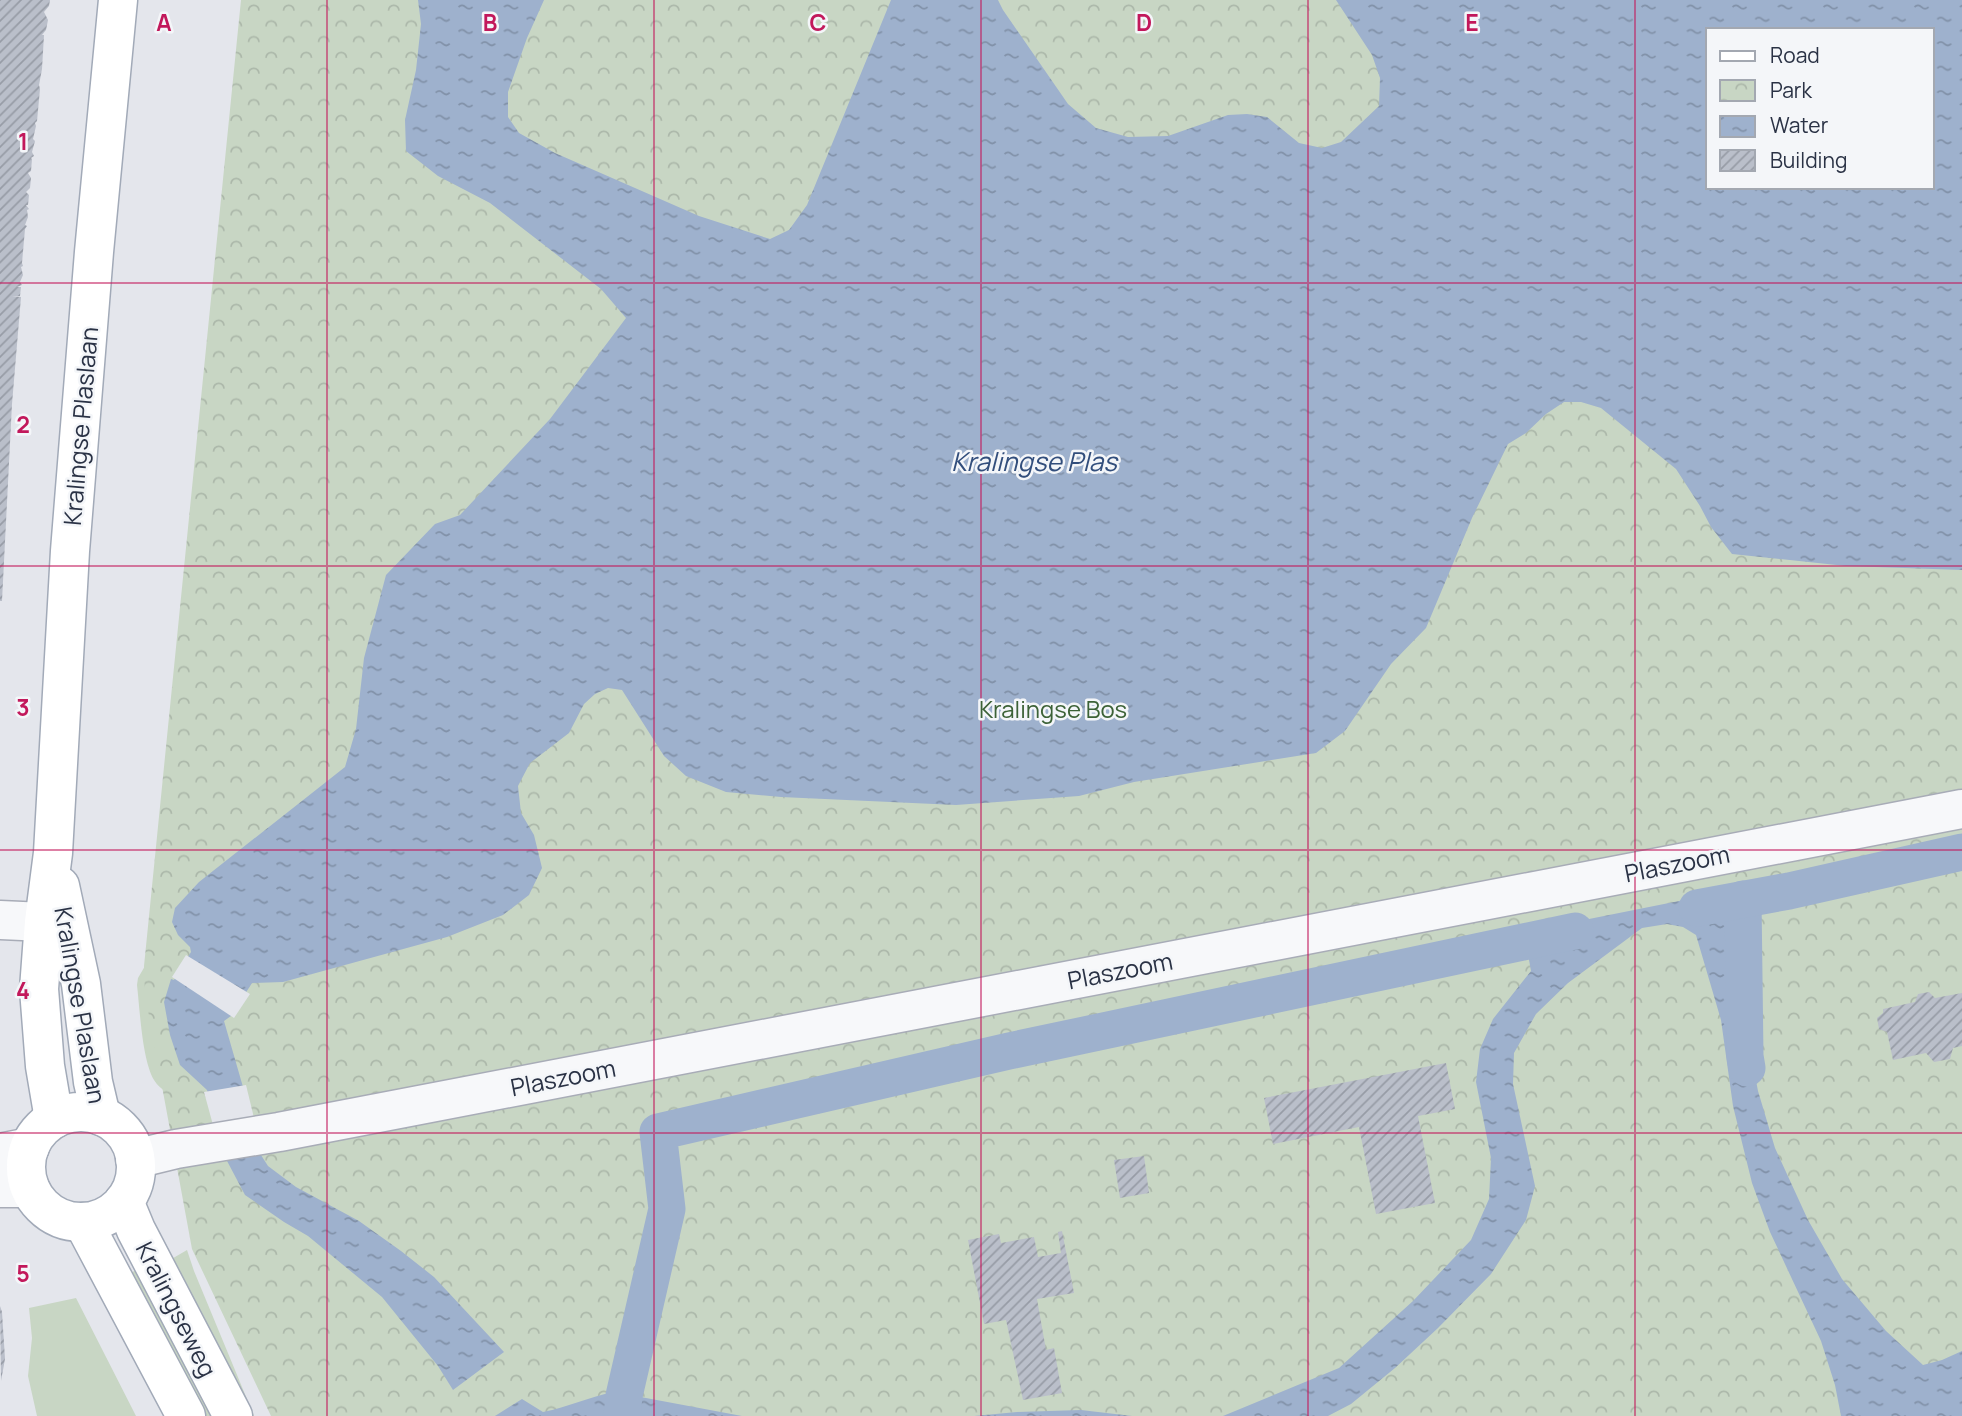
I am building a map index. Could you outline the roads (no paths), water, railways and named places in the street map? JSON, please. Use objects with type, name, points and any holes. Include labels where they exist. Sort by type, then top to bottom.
[{"type":"main road","name":"Kralingse Plaslaan","points":[[28,1140],[45,1066],[39,989],[56,922],[53,853],[70,551],[118,0]]},
{"type":"main road","name":"Kralingse Plaslaan","points":[[56,922],[80,984],[100,1116]]},
{"type":"main road","points":[[85,1112],[100,1116],[123,1133],[131,1145],[135,1159],[132,1188],[113,1212],[99,1219],[83,1222],[67,1220],[51,1214],[39,1202],[15,1188],[27,1175],[28,1140],[69,1114],[85,1112]]},
{"type":"main road","name":"Kralingseweg","points":[[124,1201],[136,1230],[233,1416]]},
{"type":"main road","name":"Kralingseweg","points":[[83,1222],[186,1416]]},
{"type":"street","name":"Plaszoom","points":[[135,1159],[184,1147],[279,1132],[1962,809]]},
{"type":"street","points":[[0,920],[56,922]]},
{"type":"water","name":"Kralingse Plas","points":[[418,0],[544,0],[508,92],[508,117],[519,133],[555,153],[699,216],[770,239],[789,230],[807,205],[891,0],[998,0],[1068,104],[1096,128],[1128,137],[1168,136],[1228,115],[1247,114],[1267,117],[1299,143],[1322,148],[1341,142],[1379,106],[1380,78],[1372,55],[1336,0],[1962,0],[1962,570],[1846,566],[1732,554],[1711,527],[1676,469],[1601,408],[1581,402],[1564,402],[1508,444],[1472,518],[1426,628],[1391,664],[1345,731],[1316,753],[1134,782],[1079,796],[956,805],[781,797],[726,792],[686,776],[664,756],[622,690],[608,688],[595,694],[584,704],[569,733],[530,763],[518,786],[521,813],[534,835],[542,868],[529,895],[503,915],[447,937],[283,982],[252,983],[231,1016],[224,1021],[259,1152],[268,1166],[296,1187],[359,1221],[434,1277],[504,1352],[453,1390],[438,1366],[382,1297],[308,1236],[245,1195],[226,1159],[207,1090],[180,1065],[170,1035],[164,1002],[171,979],[174,980],[191,952],[172,922],[175,908],[199,882],[345,767],[356,729],[364,658],[386,575],[435,524],[460,515],[550,419],[626,318],[601,289],[490,203],[438,176],[406,151],[405,120],[416,70],[421,24]]},
{"type":"water","points":[[1744,888],[1747,911],[1737,919],[1734,936],[1740,996],[1758,1091],[1775,1148],[1808,1220],[1842,1279],[1886,1331],[1923,1365],[1962,1351],[1962,1416],[1841,1416],[1835,1385],[1821,1341],[1770,1232],[1752,1183],[1733,1106],[1721,1020],[1696,935],[1683,927],[1667,924],[1642,928],[1568,983],[1536,1014],[1514,1053],[1513,1084],[1535,1186],[1526,1220],[1491,1274],[1395,1368],[1351,1404],[1328,1416],[1223,1416],[1339,1368],[1413,1301],[1471,1240],[1489,1199],[1491,1158],[1476,1082],[1480,1049],[1493,1019],[1531,971],[1524,932]]},
{"type":"water","points":[[614,1392],[742,1416],[495,1416],[522,1399],[543,1412]]},
{"type":"water","points":[[1081,1410],[1132,1416],[974,1416],[1017,1412]]},
{"type":"waterway","points":[[1697,908],[1789,891],[1962,852]]},
{"type":"waterway","points":[[1743,899],[1747,1068]]},
{"type":"waterway","points":[[622,1416],[624,1396],[667,1209],[658,1132],[1009,1051],[1575,931]]},
{"type":"park label","name":"Kralingse Bos","points":[[1053,708]]}]
